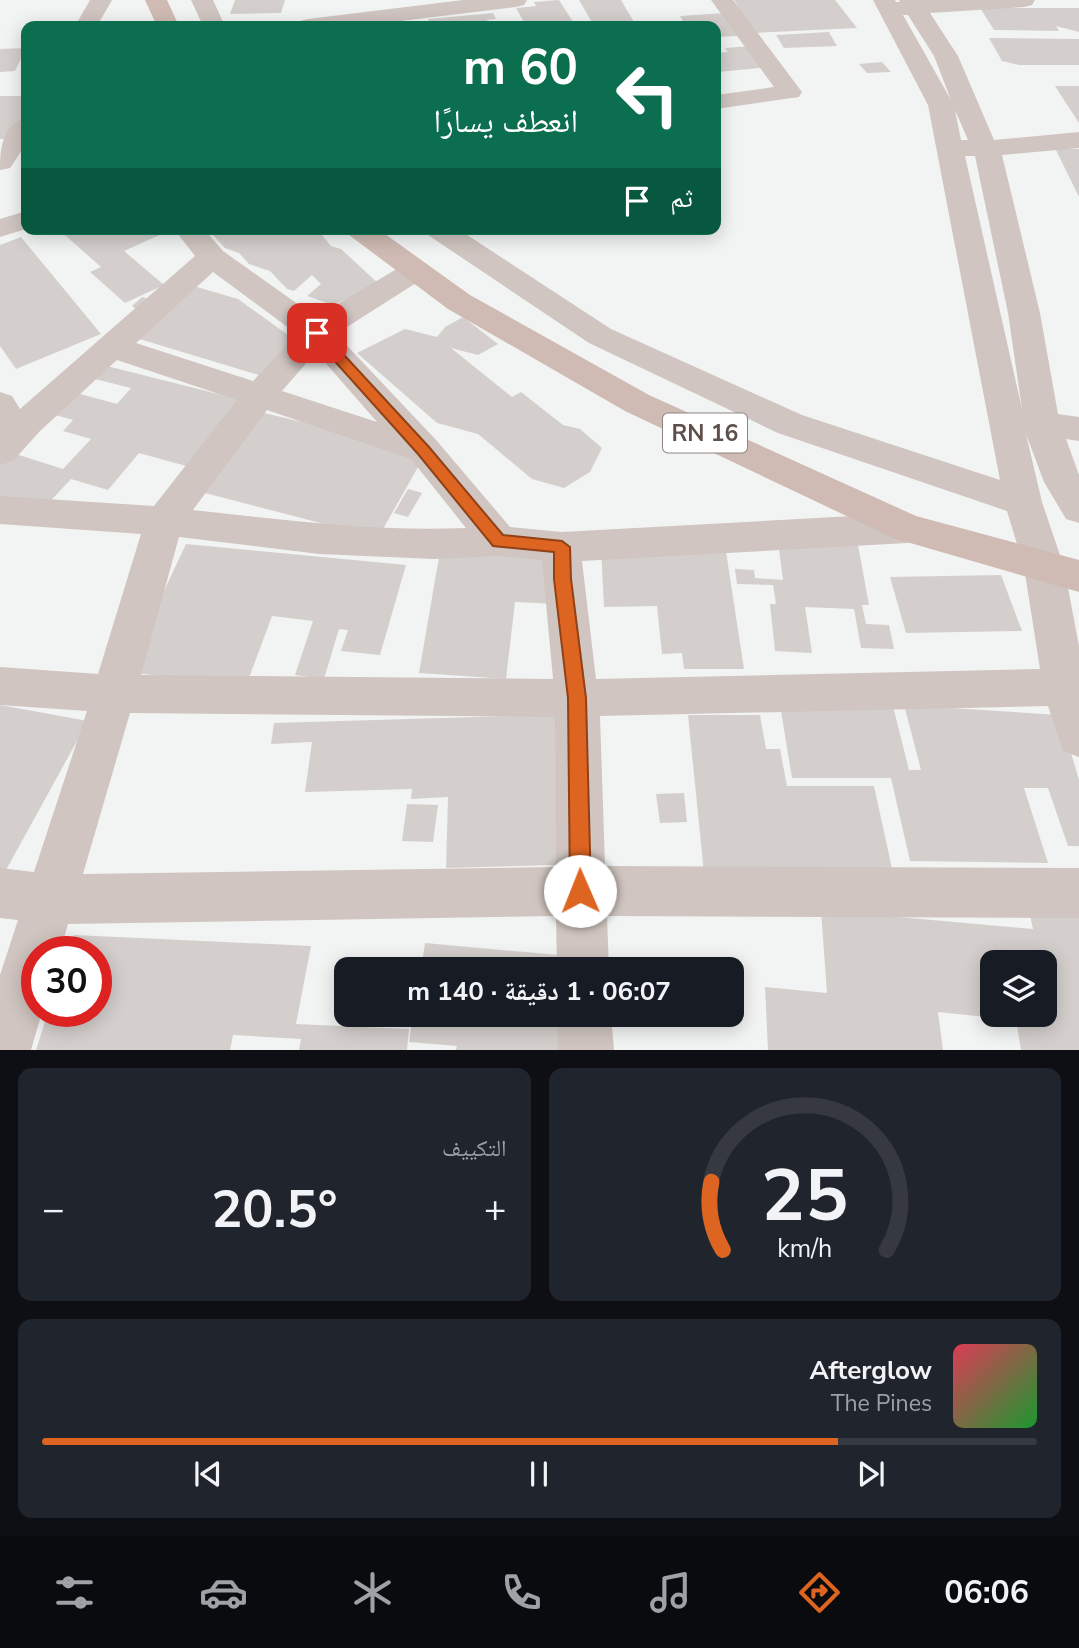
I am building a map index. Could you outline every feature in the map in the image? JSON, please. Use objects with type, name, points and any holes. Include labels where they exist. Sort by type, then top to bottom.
[{"type":"main road","points":[[156,0],[166,21]]},
{"type":"main road","name":"RN 16","points":[[367,235],[459,302],[637,402],[907,528],[972,544],[1061,572]]},
{"type":"street","points":[[89,21],[101,0]]},
{"type":"street","points":[[202,0],[212,21]]},
{"type":"street","points":[[307,21],[446,4],[487,4],[516,0]]},
{"type":"street","points":[[721,101],[790,92],[722,0]]},
{"type":"street","points":[[900,5],[1024,0]]},
{"type":"street","points":[[487,4],[498,21]]},
{"type":"street","points":[[900,5],[941,105],[1023,502],[1061,572],[1065,687],[1079,737]]},
{"type":"street","points":[[900,5],[946,56],[977,135],[987,149],[1024,313],[1042,423],[1063,482],[1079,509]]},
{"type":"street","points":[[728,43],[754,40]]},
{"type":"street","points":[[0,162],[21,133]]},
{"type":"street","points":[[949,148],[987,149],[1079,140]]},
{"type":"street","points":[[0,228],[21,222]]},
{"type":"street","points":[[193,235],[212,257],[317,333],[424,450],[499,541]]},
{"type":"street","points":[[447,235],[600,336],[790,424],[1023,502]]},
{"type":"street","points":[[8,444],[212,257]]},
{"type":"street","points":[[3,1049],[114,694],[164,521],[258,397],[317,333],[327,324],[416,270]]},
{"type":"street","points":[[113,347],[424,450]]},
{"type":"street","points":[[0,404],[8,444]]},
{"type":"street","points":[[1004,419],[1079,429]]},
{"type":"street","points":[[0,510],[164,521],[319,539],[434,544],[499,541],[562,547],[907,528]]},
{"type":"street","points":[[562,547],[562,579],[577,698],[583,957]]},
{"type":"street","points":[[0,686],[114,694],[577,698],[1065,687]]},
{"type":"street","points":[[0,892],[50,899],[580,891],[1079,893]]},
{"type":"street","points":[[585,1027],[586,1049]]},
{"type":"building","points":[[235,0],[285,0],[281,13],[230,14]]},
{"type":"building","points":[[559,0],[572,21],[523,21],[516,8],[536,6],[534,2]]},
{"type":"building","points":[[579,0],[621,0],[633,21],[591,21]]},
{"type":"building","points":[[734,0],[835,0],[857,28],[754,33]]},
{"type":"building","points":[[980,8],[1079,8],[1079,32],[1056,26],[1059,31],[994,30]]},
{"type":"building","points":[[493,13],[496,19],[429,21]]},
{"type":"building","points":[[725,13],[738,36],[721,37],[721,21],[682,21],[680,16]]},
{"type":"building","points":[[829,32],[837,46],[784,48],[776,35]]},
{"type":"building","points":[[989,38],[1079,39],[1079,65],[1019,65],[1002,61]]},
{"type":"building","points":[[752,46],[768,67],[721,72],[721,53],[728,52],[725,48]]},
{"type":"building","points":[[21,48],[21,58],[15,71],[0,72],[0,49]]},
{"type":"building","points":[[882,62],[891,72],[867,73],[859,64]]},
{"type":"building","points":[[1055,86],[1079,86],[1079,123]]},
{"type":"building","points":[[0,96],[21,96],[21,124],[13,139],[0,139]]},
{"type":"building","points":[[1055,148],[1079,149],[1079,197]]},
{"type":"building","points":[[65,235],[160,235],[124,251],[164,285],[125,303],[90,272],[101,267]]},
{"type":"building","points":[[213,235],[322,235],[331,246],[341,249],[380,285],[333,305],[307,296],[321,284],[312,275],[294,291],[287,289],[270,271],[249,264],[239,253],[225,248]]},
{"type":"building","points":[[21,237],[101,334],[16,369],[0,346],[0,245]]},
{"type":"building","points":[[190,285],[238,299],[295,340],[262,376],[136,338],[144,316],[132,306],[142,297],[155,301]]},
{"type":"building","points":[[463,317],[498,344],[478,355],[451,348],[512,397],[521,392],[563,425],[580,429],[602,448],[590,472],[564,488],[532,479],[478,434],[437,423],[357,353],[405,329],[437,337],[445,327]]},
{"type":"building","points":[[103,365],[250,402],[197,469],[139,453],[108,490],[71,479],[41,511],[0,498],[0,449],[63,469],[91,439],[63,431],[73,420],[52,414],[73,392],[117,404],[131,388],[91,378]]},
{"type":"building","points":[[264,413],[427,451],[378,538],[205,493]]},
{"type":"building","points":[[408,489],[422,493],[408,517],[394,513]]},
{"type":"building","points":[[778,542],[858,545],[869,605],[862,605],[866,624],[889,625],[894,649],[861,648],[854,609],[805,607],[812,653],[775,651],[770,604],[776,604],[773,585],[737,584],[735,569],[754,570],[755,578],[783,580]]},
{"type":"building","points":[[186,544],[406,565],[380,655],[341,651],[348,630],[339,629],[324,679],[295,675],[313,621],[272,616],[246,686],[126,672]]},
{"type":"building","points":[[725,545],[744,669],[684,669],[682,653],[662,654],[657,606],[604,607],[601,548]]},
{"type":"building","points":[[447,549],[559,556],[556,604],[515,602],[506,679],[419,673],[439,557]]},
{"type":"building","points":[[1001,575],[1022,631],[906,633],[890,577]]},
{"type":"building","points":[[0,705],[88,721],[0,881]]},
{"type":"building","points":[[780,705],[893,706],[909,770],[921,770],[904,705],[1060,715],[1079,780],[1079,846],[1068,846],[1048,788],[1024,788],[1048,863],[910,861],[891,778],[792,778]]},
{"type":"building","points":[[581,714],[591,864],[446,868],[448,797],[411,799],[412,789],[305,792],[312,742],[271,744],[274,723]]},
{"type":"building","points":[[688,715],[760,715],[766,749],[780,749],[787,786],[874,786],[893,873],[704,873]]},
{"type":"building","points":[[684,793],[687,822],[660,823],[656,794]]},
{"type":"building","points":[[407,804],[438,805],[433,842],[402,841]]},
{"type":"building","points":[[821,910],[1033,929],[1029,911],[1079,915],[1079,1050],[1021,1050],[1017,1027],[1057,1027],[1057,950],[980,950],[980,1016],[938,1012],[943,1050],[768,1050],[765,987],[827,993]]},
{"type":"building","points":[[112,937],[311,946],[296,1024],[409,1029],[407,1050],[299,1050],[301,1039],[233,1035],[230,1050],[36,1050],[43,1027],[112,1027]]},
{"type":"building","points":[[425,943],[558,955],[558,957],[423,957]]},
{"type":"building","points":[[411,1027],[591,1029],[590,1050],[456,1050],[457,1046],[409,1042]]},
{"type":"route","points":[[317,333],[424,450],[499,541],[562,547],[562,579],[577,698],[580,891]]}]
